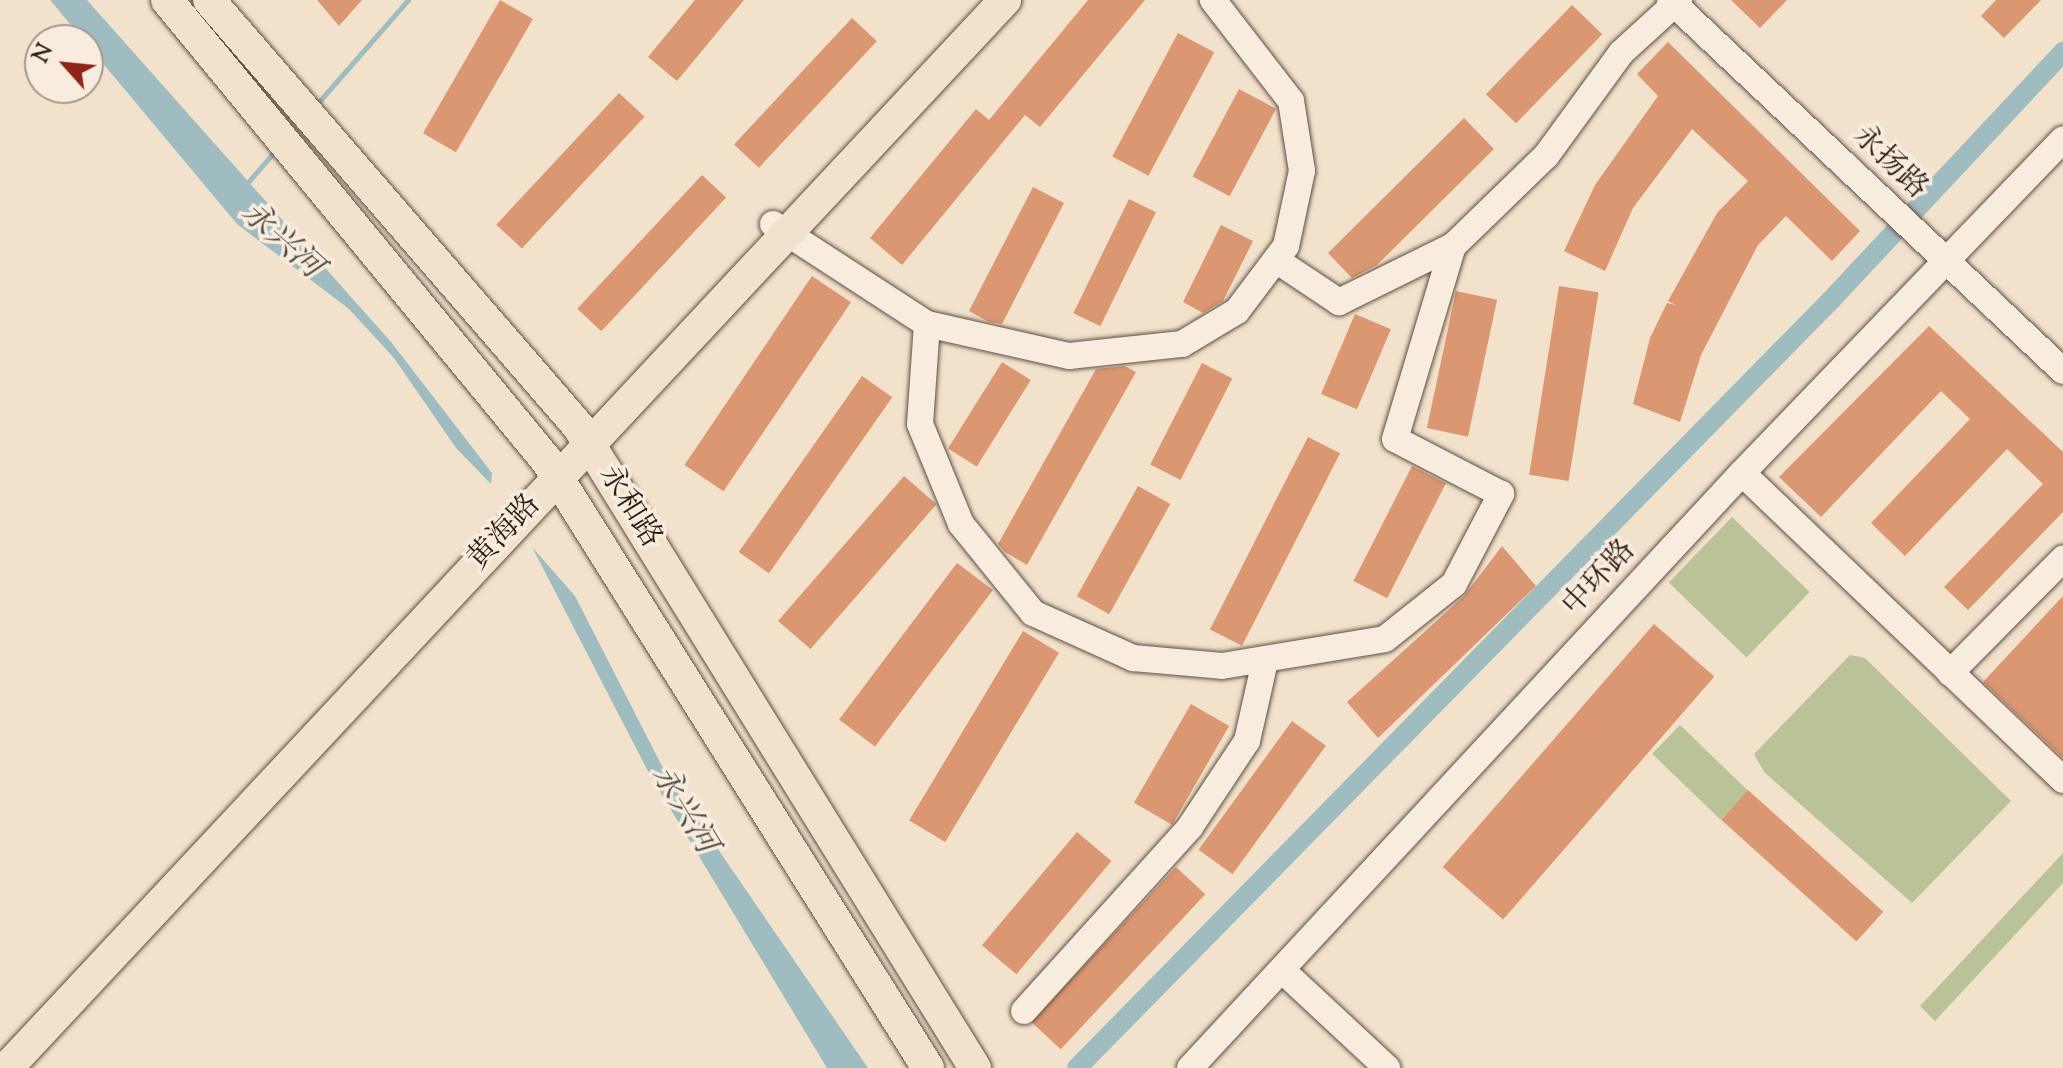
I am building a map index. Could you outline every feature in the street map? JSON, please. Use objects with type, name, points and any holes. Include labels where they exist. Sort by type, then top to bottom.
[{"type":"main road","name":"永和路","points":[[167,0],[552,469],[928,1068]]},
{"type":"main road","name":"永和路","points":[[209,0],[584,434],[975,1068]]},
{"type":"main road","name":"黄海路","points":[[778,230],[981,0]]},
{"type":"main road","name":"黄海路","points":[[7,1068],[584,434],[778,230],[1005,0]]},
{"type":"main road","name":"黄海路","points":[[0,1052],[552,469]]},
{"type":"street","points":[[778,230],[927,324],[1069,356],[1182,344],[1237,311],[1286,246],[1302,171],[1291,101],[1213,0]]},
{"type":"street","points":[[1276,260],[1339,302],[1453,246],[1546,156],[1621,53],[1675,1]]},
{"type":"street","name":"永扬路","points":[[1675,1],[2063,371]]},
{"type":"street","name":"中环路","points":[[1190,1068],[1742,473],[1938,255],[2063,140]]},
{"type":"street","points":[[927,324],[920,424],[961,524],[1033,613],[1133,658],[1222,666],[1265,661],[1385,639],[1454,584],[1501,494],[1395,439],[1453,246]]},
{"type":"street","points":[[1742,473],[2063,780]]},
{"type":"street","points":[[1950,673],[2063,559]]},
{"type":"street","points":[[1024,1011],[1190,827],[1247,741],[1265,661]]},
{"type":"street","points":[[1282,970],[1387,1068]]},
{"type":"green space","points":[[1732,517],[1810,592],[1746,657],[1669,582]]},
{"type":"green space","points":[[1850,655],[1865,658],[2011,801],[1912,903],[1764,772],[1754,754]]},
{"type":"green space","points":[[1680,725],[1748,791],[1721,820],[1652,754]]},
{"type":"green space","points":[[2063,853],[2063,883],[1935,1021],[1920,1006]]},
{"type":"water","name":"永兴河","points":[[50,0],[87,0],[391,342],[492,473],[491,484],[456,448],[394,358],[349,309],[237,224],[104,65],[104,24],[70,24]]},
{"type":"water","name":"永兴河","points":[[532,547],[575,596],[665,772],[868,1068],[827,1068],[651,777]]},
{"type":"building","points":[[317,0],[362,0],[339,26]]},
{"type":"building","points":[[500,0],[533,19],[456,152],[423,133]]},
{"type":"building","points":[[695,0],[744,0],[677,81],[648,57]]},
{"type":"building","points":[[1088,0],[1145,0],[1040,127],[1025,115],[902,265],[870,238],[976,109],[989,120]]},
{"type":"building","points":[[1731,0],[1787,0],[1760,28]]},
{"type":"building","points":[[1996,0],[2041,0],[2004,38],[1981,16]]},
{"type":"building","points":[[1572,5],[1602,34],[1516,123],[1486,94]]},
{"type":"building","points":[[852,18],[877,41],[759,168],[734,145]]},
{"type":"building","points":[[1178,33],[1214,52],[1148,176],[1112,157]]},
{"type":"building","points":[[1668,42],[1860,231],[1832,261],[1786,216],[1758,245],[1701,355],[1680,422],[1633,404],[1650,338],[1667,303],[1676,305],[1668,301],[1717,213],[1748,181],[1692,129],[1633,208],[1605,271],[1564,251],[1595,185],[1658,96],[1637,74]]},
{"type":"building","points":[[1239,89],[1276,109],[1230,196],[1193,176]]},
{"type":"building","points":[[619,93],[645,117],[522,249],[496,225]]},
{"type":"building","points":[[1464,118],[1494,149],[1377,265],[1352,278],[1328,253]]},
{"type":"building","points":[[702,175],[726,198],[601,331],[577,309]]},
{"type":"building","points":[[1033,187],[1064,203],[1002,324],[989,322],[969,311]]},
{"type":"building","points":[[1129,199],[1156,212],[1100,326],[1073,313]]},
{"type":"building","points":[[1221,225],[1253,241],[1223,301],[1203,313],[1183,302]]},
{"type":"building","points":[[812,276],[851,302],[723,491],[685,465]]},
{"type":"building","points":[[1559,286],[1599,292],[1569,481],[1529,475]]},
{"type":"building","points":[[1456,291],[1497,300],[1468,437],[1427,428]]},
{"type":"building","points":[[1355,314],[1391,329],[1357,409],[1321,394]]},
{"type":"building","points":[[1929,326],[2063,452],[2063,512],[1968,610],[1944,587],[2043,484],[2007,449],[1905,556],[1871,523],[1970,419],[1941,391],[1821,517],[1779,477]]},
{"type":"building","points":[[1002,362],[1031,380],[977,467],[948,449]]},
{"type":"building","points":[[1202,363],[1232,378],[1181,480],[1150,465]]},
{"type":"building","points":[[1125,366],[1136,372],[1027,565],[998,544],[1096,369]]},
{"type":"building","points":[[862,376],[892,397],[769,573],[739,552]]},
{"type":"building","points":[[1308,437],[1340,453],[1242,646],[1210,629]]},
{"type":"building","points":[[1412,466],[1446,483],[1387,598],[1353,581]]},
{"type":"building","points":[[904,476],[936,504],[810,649],[778,621]]},
{"type":"building","points":[[1138,486],[1170,504],[1109,614],[1077,596]]},
{"type":"building","points":[[1502,546],[1536,586],[1378,738],[1347,702],[1464,596]]},
{"type":"building","points":[[957,563],[993,590],[875,747],[839,720]]},
{"type":"building","points":[[2063,596],[2063,758],[1983,682]]},
{"type":"building","points":[[1654,624],[1714,676],[1503,920],[1443,867]]},
{"type":"building","points":[[1023,631],[1059,653],[945,842],[909,820]]},
{"type":"building","points":[[1191,704],[1229,726],[1172,825],[1134,803]]},
{"type":"building","points":[[1292,721],[1326,746],[1233,874],[1199,850]]},
{"type":"building","points":[[1748,790],[1883,912],[1856,942],[1721,820]]},
{"type":"building","points":[[1077,832],[1111,861],[1016,974],[982,945]]},
{"type":"building","points":[[1176,867],[1205,894],[1061,1049],[1031,1022]]},
{"type":"waterway","points":[[316,105],[408,0]]},
{"type":"waterway","points":[[1077,1068],[1831,300],[2063,52]]},
{"type":"waterway","name":"永兴河","points":[[242,189],[275,151]]}]
